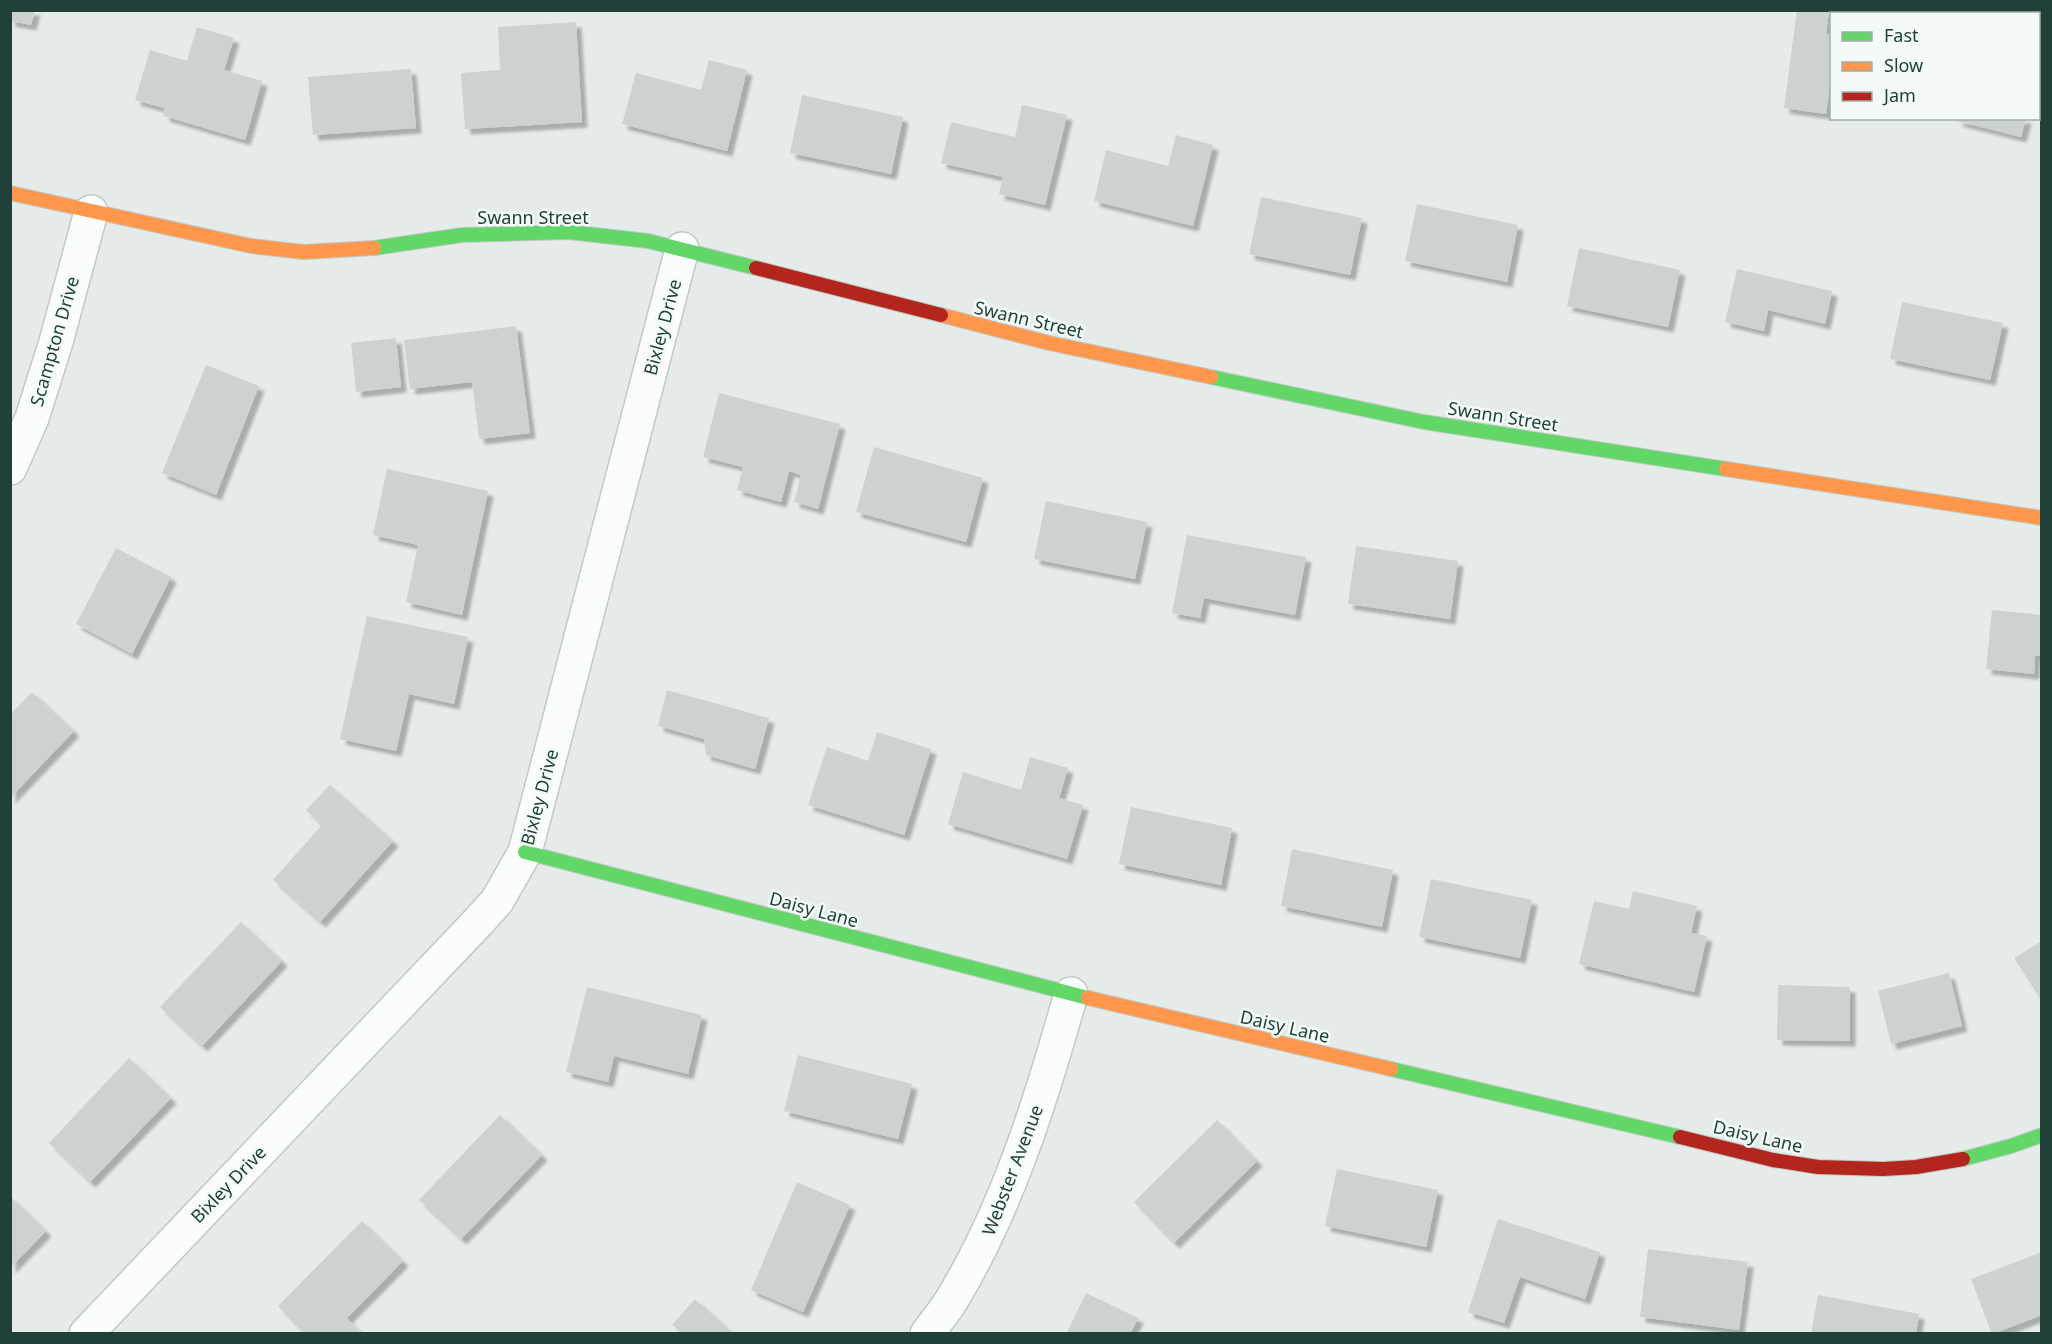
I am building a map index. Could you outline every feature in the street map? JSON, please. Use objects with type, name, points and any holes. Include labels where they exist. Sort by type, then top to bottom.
[{"type":"street","name":"Swann Street","points":[[10,193],[252,246],[304,252],[358,250],[462,235],[569,232],[648,241],[1049,343],[1424,422],[2042,518]]},
{"type":"street","name":"Scampton Drive","points":[[10,468],[32,418],[56,342],[91,212]]},
{"type":"street","name":"Bixley Drive","points":[[86,1334],[479,921],[497,901],[525,852],[682,249]]},
{"type":"street","name":"Daisy Lane","points":[[525,852],[1071,994],[1733,1149],[1784,1163],[1837,1170],[1890,1170],[1944,1164],[2042,1135]]},
{"type":"street","name":"Webster Avenue","points":[[927,1334],[953,1299],[991,1229],[1047,1077],[1071,994]]},
{"type":"building","points":[[10,10],[35,10],[31,25],[10,21]]},
{"type":"building","points":[[1797,10],[1829,10],[1826,34],[1830,35],[1830,84],[1826,114],[1784,108]]},
{"type":"building","points":[[576,22],[582,122],[465,129],[461,73],[500,70],[498,27]]},
{"type":"building","points":[[197,27],[234,38],[224,70],[262,81],[245,140],[164,116],[164,108],[135,100],[150,50],[187,61]]},
{"type":"building","points":[[709,60],[747,70],[727,151],[622,124],[636,73],[701,90]]},
{"type":"building","points":[[411,69],[416,128],[313,135],[308,77]]},
{"type":"building","points":[[802,95],[903,117],[891,174],[790,153]]},
{"type":"building","points":[[1022,105],[1067,115],[1045,205],[999,194],[1003,177],[941,163],[951,122],[1015,137]]},
{"type":"building","points":[[1957,120],[2025,120],[2021,137]]},
{"type":"building","points":[[1176,135],[1213,145],[1193,226],[1094,201],[1106,150],[1168,166]]},
{"type":"building","points":[[1261,197],[1362,218],[1350,275],[1249,254]]},
{"type":"building","points":[[1417,204],[1518,225],[1507,282],[1405,261]]},
{"type":"building","points":[[1579,248],[1680,270],[1668,327],[1567,306]]},
{"type":"building","points":[[1737,269],[1832,291],[1825,324],[1768,310],[1764,331],[1725,322]]},
{"type":"building","points":[[1902,302],[2003,323],[1990,380],[1890,359]]},
{"type":"building","points":[[516,326],[530,433],[479,439],[472,382],[410,389],[404,340]]},
{"type":"building","points":[[396,338],[401,387],[356,392],[351,343]]},
{"type":"building","points":[[206,365],[259,386],[216,495],[162,473]]},
{"type":"building","points":[[719,393],[840,424],[818,509],[794,502],[801,475],[789,471],[781,502],[737,490],[743,467],[703,457]]},
{"type":"building","points":[[874,447],[983,478],[966,542],[856,512]]},
{"type":"building","points":[[387,469],[488,491],[462,615],[406,602],[418,545],[373,535]]},
{"type":"building","points":[[1046,501],[1147,522],[1135,579],[1034,559]]},
{"type":"building","points":[[1187,535],[1306,557],[1295,615],[1204,598],[1200,618],[1172,613]]},
{"type":"building","points":[[1356,546],[1458,561],[1450,619],[1348,604]]},
{"type":"building","points":[[116,548],[171,577],[132,654],[76,624]]},
{"type":"building","points":[[1992,610],[2042,615],[2042,656],[2035,656],[2034,674],[1986,669]]},
{"type":"building","points":[[367,616],[468,637],[454,704],[409,694],[396,751],[340,739]]},
{"type":"building","points":[[667,690],[769,718],[755,769],[706,755],[704,739],[658,726]]},
{"type":"building","points":[[32,692],[74,731],[10,798],[10,715]]},
{"type":"building","points":[[877,732],[931,749],[904,835],[808,805],[827,747],[868,761]]},
{"type":"building","points":[[1030,757],[1068,768],[1059,798],[1083,805],[1067,859],[948,824],[963,772],[1021,790]]},
{"type":"building","points":[[330,785],[393,841],[320,922],[273,880],[322,825],[306,810]]},
{"type":"building","points":[[1131,807],[1232,828],[1221,885],[1119,864]]},
{"type":"building","points":[[1292,849],[1393,870],[1382,927],[1281,906]]},
{"type":"building","points":[[1431,879],[1532,900],[1520,958],[1419,937]]},
{"type":"building","points":[[1633,891],[1697,906],[1691,933],[1707,936],[1694,992],[1579,964],[1594,901],[1629,909]]},
{"type":"building","points":[[241,922],[282,961],[202,1046],[160,1007]]},
{"type":"building","points":[[2042,941],[2042,1001],[2014,958]]},
{"type":"building","points":[[1949,973],[1962,1026],[1891,1044],[1878,991]]},
{"type":"building","points":[[1778,985],[1850,987],[1850,1041],[1777,1040]]},
{"type":"building","points":[[587,987],[702,1015],[688,1074],[614,1056],[608,1082],[566,1072]]},
{"type":"building","points":[[798,1055],[912,1084],[898,1139],[784,1111]]},
{"type":"building","points":[[129,1058],[171,1098],[90,1182],[49,1143]]},
{"type":"building","points":[[500,1115],[542,1155],[461,1239],[419,1200]]},
{"type":"building","points":[[1217,1120],[1257,1161],[1174,1243],[1134,1202]]},
{"type":"building","points":[[1337,1169],[1438,1190],[1426,1247],[1325,1226]]},
{"type":"building","points":[[797,1182],[850,1205],[803,1312],[751,1290]]},
{"type":"building","points":[[10,1196],[46,1231],[10,1268]]},
{"type":"building","points":[[1498,1219],[1600,1252],[1585,1299],[1520,1277],[1504,1323],[1468,1312]]},
{"type":"building","points":[[362,1221],[403,1261],[347,1318],[362,1334],[306,1334],[278,1306]]},
{"type":"building","points":[[1648,1249],[1748,1262],[1739,1330],[1640,1317]]},
{"type":"building","points":[[2042,1252],[2042,1315],[1992,1334],[1971,1279]]},
{"type":"building","points":[[1086,1293],[1138,1318],[1130,1334],[1066,1334]]},
{"type":"building","points":[[1818,1295],[1919,1314],[1916,1334],[1811,1334]]},
{"type":"building","points":[[695,1299],[734,1334],[682,1334],[672,1325]]},
{"type":"traffic: fast","points":[[374,248],[462,235],[569,232],[648,241],[756,268]]},
{"type":"traffic: fast","points":[[1211,377],[1424,422],[1726,469]]},
{"type":"traffic: fast","points":[[525,852],[1088,998]]},
{"type":"traffic: fast","points":[[1391,1069],[1680,1137]]},
{"type":"traffic: fast","points":[[1963,1159],[2042,1135]]},
{"type":"traffic: slow","points":[[10,193],[251,246],[304,252],[374,248]]},
{"type":"traffic: slow","points":[[941,315],[1049,343],[1211,377]]},
{"type":"traffic: slow","points":[[1726,469],[2042,518]]},
{"type":"traffic: slow","points":[[1088,998],[1391,1069]]},
{"type":"traffic: jam","points":[[756,268],[941,315]]},
{"type":"traffic: jam","points":[[1680,1137],[1773,1160],[1818,1167],[1883,1169],[1916,1167],[1963,1159]]}]
